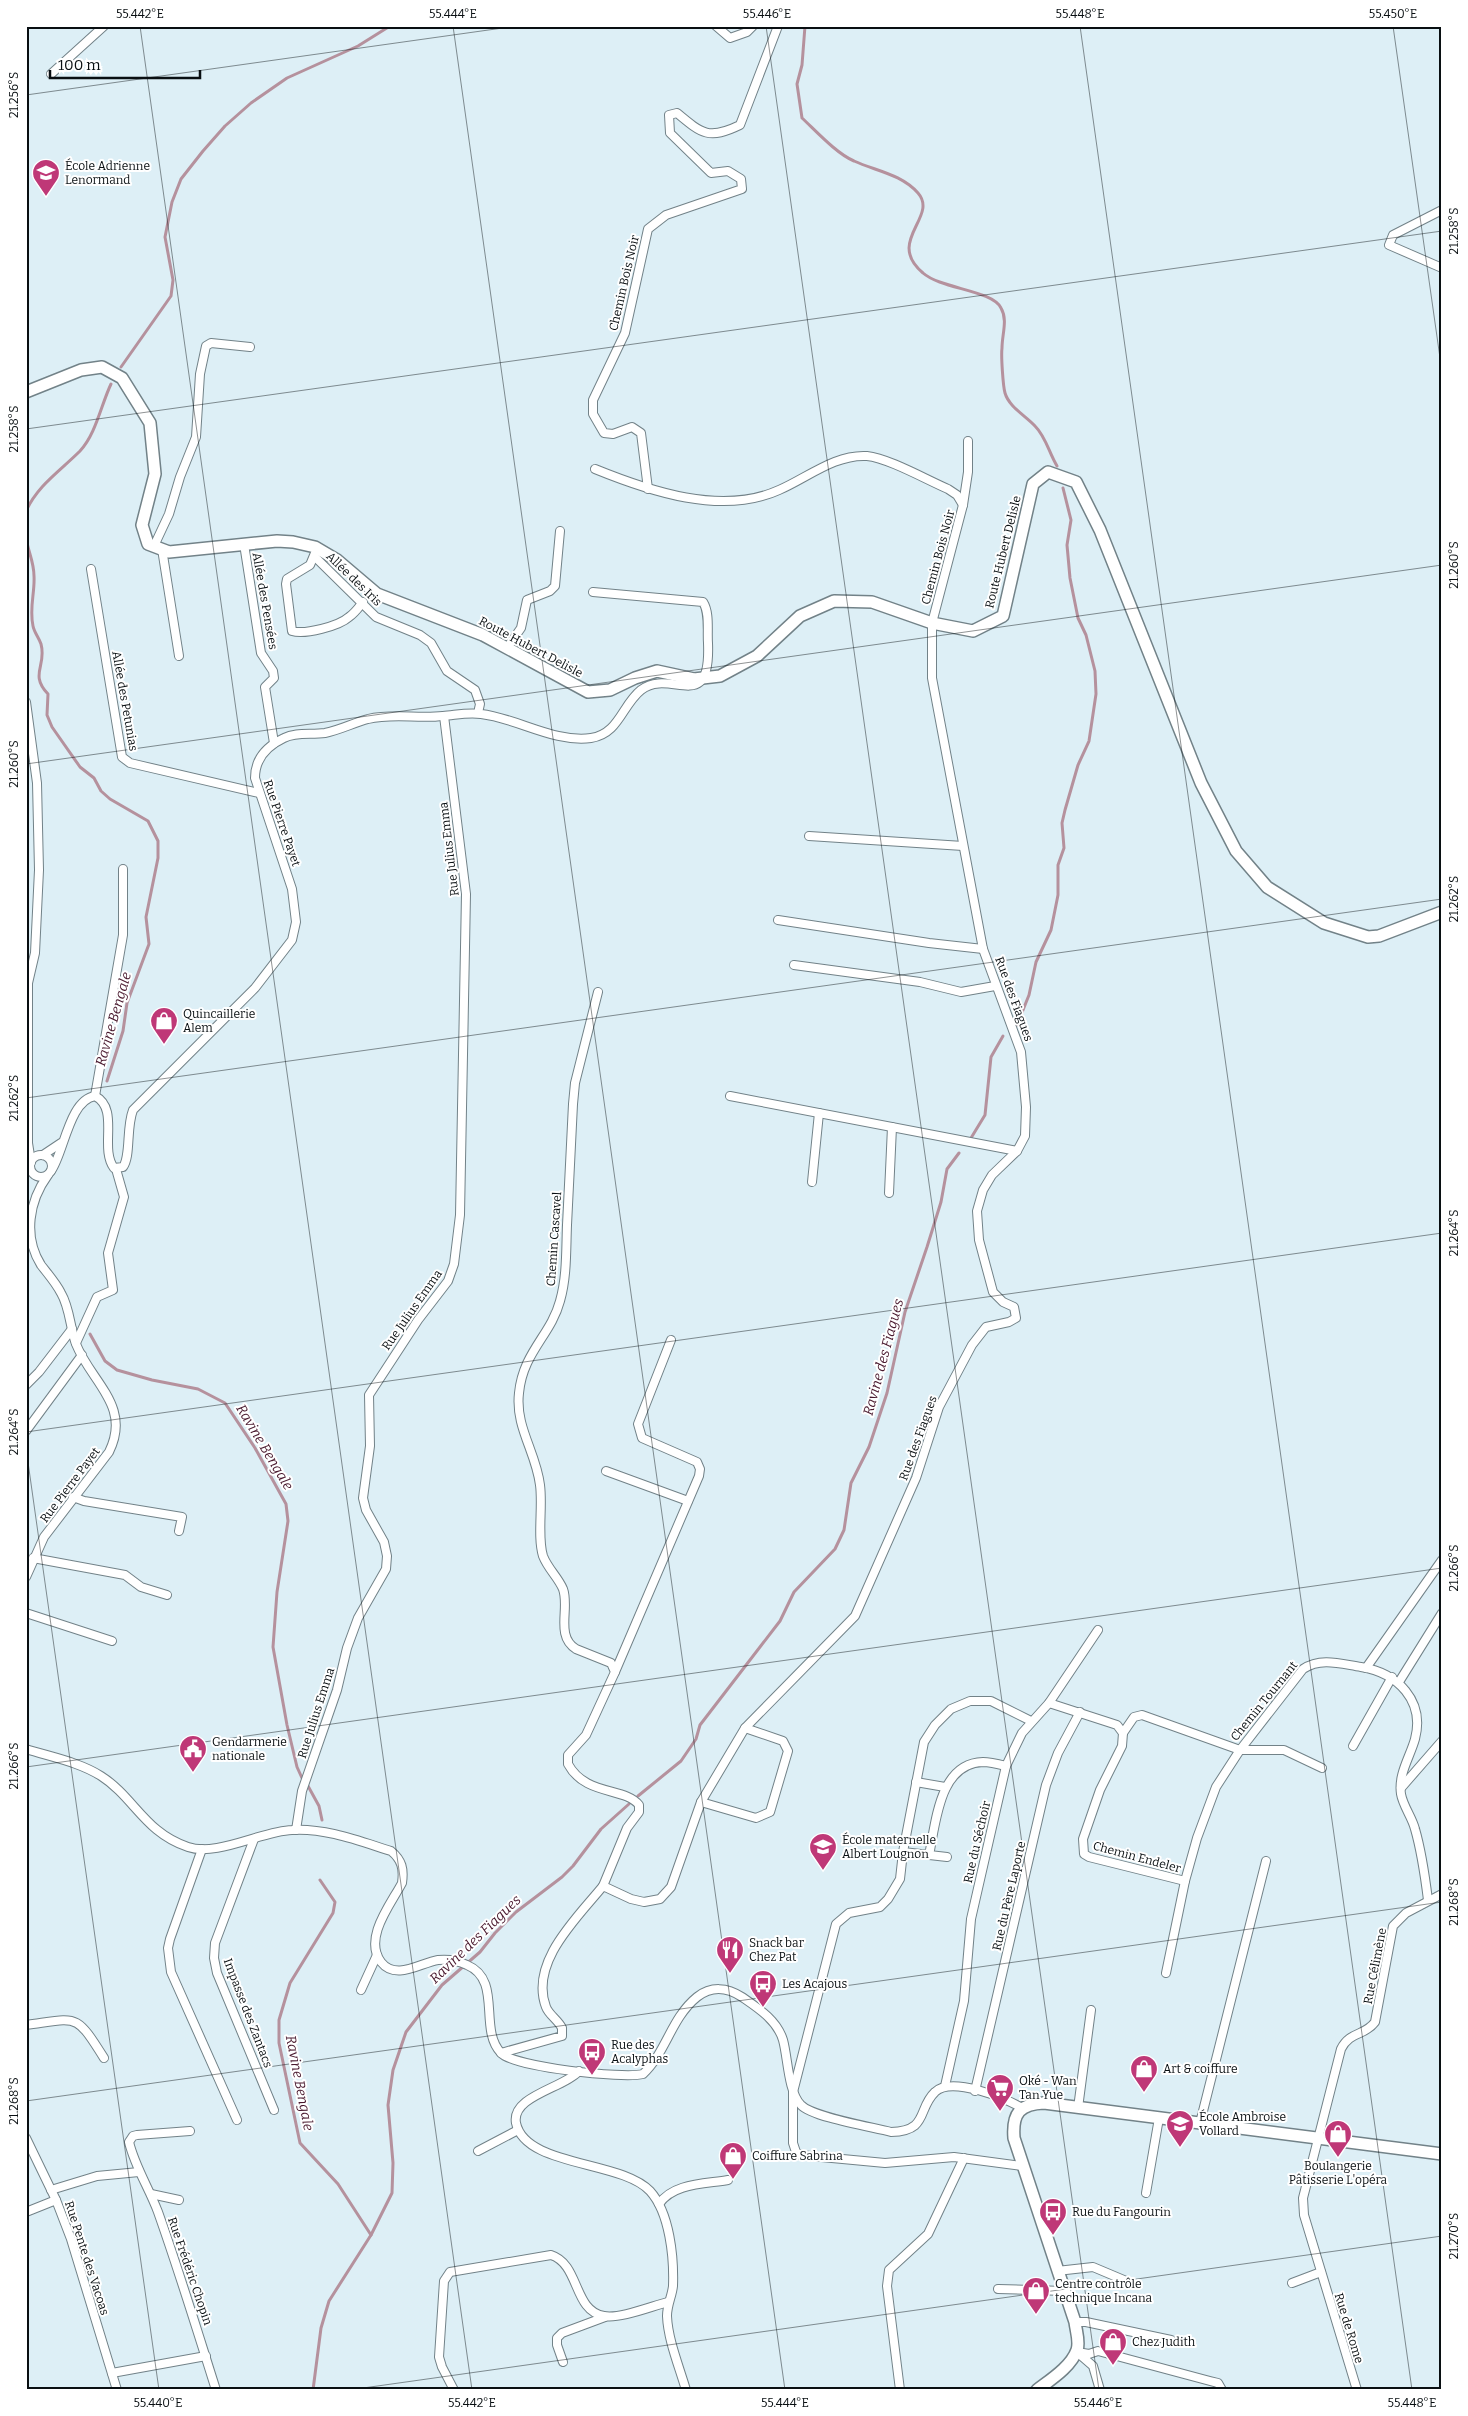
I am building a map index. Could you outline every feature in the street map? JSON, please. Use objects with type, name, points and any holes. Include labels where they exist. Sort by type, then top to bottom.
[{"type":"main road","points":[[26,392],[81,370],[102,367],[122,378],[150,423],[155,474],[142,525],[148,544],[158,548]]},
{"type":"main road","name":"Route Hubert Delisle","points":[[158,548],[170,552],[244,544],[293,542],[337,560],[377,594],[483,634],[588,692],[610,690],[635,678],[657,671],[694,679],[720,676],[757,656],[800,616],[834,601],[872,602],[932,623],[973,631],[1003,616],[1033,484],[1048,472],[1076,482],[1100,530],[1201,783],[1236,851],[1267,887],[1324,923],[1368,937],[1379,936],[1442,912]]},
{"type":"main road","points":[[1037,2390],[1062,2369],[1076,2352],[1075,2322],[1022,2166],[1013,2128],[1016,2114],[1022,2108],[1038,2104],[1078,2108],[1442,2154]]},
{"type":"street","points":[[51,74],[104,26]]},
{"type":"street","points":[[716,26],[730,38],[747,32],[753,26]]},
{"type":"street","name":"Chemin Bois Noir","points":[[648,489],[641,434],[632,427],[613,434],[604,433],[593,414],[593,400],[625,333],[648,229],[666,215],[742,189],[741,179],[728,172],[711,173],[670,133],[669,115],[676,113],[698,131],[721,134],[740,125],[778,26]]},
{"type":"street","points":[[1442,210],[1393,235],[1389,245],[1442,268]]},
{"type":"street","points":[[179,656],[158,548],[180,477],[196,437],[200,374],[206,346],[211,343],[250,347]]},
{"type":"street","points":[[963,505],[968,472],[968,441]]},
{"type":"street","name":"Chemin Bois Noir","points":[[595,469],[648,489],[704,500],[756,497],[782,489],[836,461],[869,456],[948,489],[957,495],[963,505],[932,623]]},
{"type":"street","points":[[507,648],[520,628],[527,600],[550,591],[555,586],[560,531]]},
{"type":"street","name":"Allée des Pensées","points":[[244,544],[261,653],[273,671],[274,678],[265,687],[274,743]]},
{"type":"street","points":[[315,552],[310,565],[288,579],[286,584],[292,631],[299,633],[308,632],[348,618],[363,602]]},
{"type":"street","name":"Allée des Iris","points":[[315,552],[376,617],[420,634],[431,643],[447,671],[475,690],[480,704],[478,713]]},
{"type":"street","name":"Allée des Petunias","points":[[91,569],[122,757],[130,762],[259,793]]},
{"type":"street","points":[[274,743],[285,737],[323,733],[377,717],[444,716],[478,713],[560,736],[592,738],[609,731],[636,695],[647,686],[655,684],[689,686],[695,685],[704,678],[708,652],[706,610],[703,602],[593,592]]},
{"type":"street","name":"Rue des Fiagues","points":[[603,1886],[637,1901],[652,1902],[660,1899],[671,1887],[701,1802],[745,1728],[854,1616],[916,1478],[939,1407],[972,1345],[986,1327],[1009,1322],[1016,1318],[1014,1307],[1003,1302],[993,1292],[979,1240],[977,1211],[983,1190],[992,1175],[1017,1151],[1025,1136],[1026,1106],[1021,1052],[995,986],[983,949],[932,678],[932,623]]},
{"type":"street","points":[[26,702],[38,783],[39,870],[36,943],[27,983],[29,1164],[32,1175],[41,1185]]},
{"type":"street","name":"Rue Julius Emma","points":[[296,1830],[302,1791],[337,1690],[347,1648],[358,1618],[386,1569],[388,1556],[384,1542],[366,1510],[363,1498],[370,1446],[369,1395],[372,1387],[418,1320],[448,1281],[454,1264],[460,1216],[466,894],[444,716]]},
{"type":"street","name":"Rue Pierre Payet","points":[[116,1168],[123,1167],[126,1162],[128,1125],[134,1110],[255,988],[292,940],[296,922],[292,889],[254,778],[259,757],[274,743]]},
{"type":"street","points":[[809,836],[963,846]]},
{"type":"street","points":[[76,1343],[97,1297],[113,1290],[108,1253],[124,1198],[116,1168],[112,1166],[109,1154],[105,1107],[95,1096],[123,935],[124,868]]},
{"type":"street","points":[[778,920],[920,942],[983,949]]},
{"type":"street","points":[[794,966],[920,982],[961,992],[995,986]]},
{"type":"street","name":"Chemin Cascavel","points":[[598,992],[577,1076],[573,1104],[567,1242],[560,1301],[526,1363],[518,1406],[524,1436],[540,1484],[543,1554],[548,1568],[562,1588],[565,1598],[565,1637],[571,1646],[576,1649],[612,1663],[615,1672]]},
{"type":"street","name":"Rue Pierre Payet","points":[[26,1578],[33,1558],[44,1537],[109,1452],[114,1442],[116,1425],[112,1406],[106,1391],[76,1343],[62,1295],[41,1264],[32,1242],[30,1220],[41,1185],[58,1158],[61,1143],[82,1104],[95,1096]]},
{"type":"street","points":[[730,1096],[1017,1151]]},
{"type":"street","points":[[812,1182],[819,1113]]},
{"type":"street","points":[[889,1193],[892,1127]]},
{"type":"street","name":"Rue Pierre Payet","points":[[29,1164],[61,1143]]},
{"type":"street","points":[[30,1153],[41,1155],[51,1161],[49,1173],[32,1175]]},
{"type":"street","points":[[26,1385],[39,1372],[72,1329]]},
{"type":"street","points":[[501,2054],[562,2036],[562,2028],[548,2011],[543,1997],[543,1983],[548,1962],[559,1942],[603,1886],[627,1828],[639,1812],[639,1805],[628,1796],[608,1792],[588,1783],[572,1770],[568,1760],[574,1747],[590,1728],[699,1476],[700,1469],[697,1462],[642,1438],[638,1424],[672,1340]]},
{"type":"street","points":[[26,1431],[82,1355]]},
{"type":"street","points":[[606,1471],[688,1501]]},
{"type":"street","points":[[73,1497],[182,1517],[179,1531]]},
{"type":"street","points":[[33,1558],[125,1575],[141,1587],[167,1594]]},
{"type":"street","points":[[1366,1668],[1442,1560]]},
{"type":"street","points":[[26,1613],[112,1641]]},
{"type":"street","points":[[1399,1682],[1442,1613]]},
{"type":"street","name":"Rue du Séchoir","points":[[945,2086],[964,2001],[971,1919],[1010,1752],[1030,1721],[1049,1702],[1098,1630]]},
{"type":"street","name":"Chemin Tournant","points":[[1166,1973],[1185,1881],[1197,1838],[1216,1787],[1240,1750],[1302,1669],[1315,1662],[1323,1661],[1366,1668],[1392,1677],[1399,1682],[1410,1696],[1416,1711],[1417,1722],[1414,1741],[1403,1773],[1401,1795],[1415,1827],[1428,1900]]},
{"type":"street","points":[[1352,1746],[1392,1677]]},
{"type":"street","points":[[1022,2108],[1005,2097],[956,2086],[945,2086],[932,2096],[922,2118],[915,2125],[899,2132],[891,2132],[811,2112],[800,2104],[793,2092],[836,1924],[849,1912],[874,1910],[885,1904],[900,1879],[903,1852],[924,1742],[934,1725],[951,1709],[970,1701],[991,1701],[1030,1721]]},
{"type":"street","points":[[1049,1702],[1117,1725],[1123,1733],[1134,1717],[1142,1715],[1240,1750],[1284,1750],[1322,1768]]},
{"type":"street","name":"Rue du Père Laporte","points":[[975,2090],[1046,1785],[1058,1753],[1080,1712]]},
{"type":"street","points":[[701,1802],[756,1818],[770,1812],[788,1751],[783,1741],[745,1728]]},
{"type":"street","name":"Chemin Endeler","points":[[1123,1733],[1122,1746],[1100,1790],[1083,1839],[1084,1854],[1089,1858],[1185,1881]]},
{"type":"street","points":[[1401,1788],[1442,1741]]},
{"type":"street","points":[[26,1749],[80,1766],[101,1776],[117,1788],[146,1822],[190,1848],[202,1849],[254,1839],[270,1833],[296,1830],[332,1833],[391,1851],[399,1857],[402,1865],[402,1882],[374,1939],[377,1954],[382,1963],[392,1970],[399,1971],[436,1960],[452,1959],[470,1966],[482,1978],[488,1992],[492,2032],[501,2054],[532,2065],[629,2076],[642,2074],[652,2062],[675,2021],[696,1998],[712,1989],[724,1988],[734,1991],[761,2010],[775,2024],[783,2039],[793,2092],[793,2143],[796,2152],[800,2155],[885,2163],[944,2156],[1022,2166]]},
{"type":"street","points":[[929,1855],[945,1787],[953,1776],[973,1763],[984,1762],[1006,1766]]},
{"type":"street","points":[[916,1782],[945,1787]]},
{"type":"street","name":"Impasse des Zantacs","points":[[254,1839],[215,1942],[214,1958],[217,1973],[274,2110]]},
{"type":"street","points":[[202,1849],[170,1939],[170,1972],[237,2120]]},
{"type":"street","points":[[903,1852],[947,1857]]},
{"type":"street","points":[[1200,2122],[1266,1861]]},
{"type":"street","name":"Rue Célimène","points":[[1318,2137],[1341,2049],[1350,2037],[1368,2030],[1375,2022],[1393,1926],[1406,1912],[1442,1894]]},
{"type":"street","points":[[361,1990],[377,1954]]},
{"type":"street","points":[[1078,2108],[1091,2010]]},
{"type":"street","points":[[26,2025],[66,2019],[78,2022],[85,2028],[104,2058]]},
{"type":"street","points":[[579,2071],[567,2082],[527,2100],[516,2114],[518,2130],[531,2145],[556,2156],[617,2172],[640,2182],[659,2204],[671,2255],[673,2288],[668,2302],[669,2328],[686,2390]]},
{"type":"street","points":[[1146,2193],[1159,2118]]},
{"type":"street","name":"Rue Frédéric Chopin","points":[[190,2130],[133,2136],[130,2142],[139,2172],[151,2194],[186,2292],[216,2390]]},
{"type":"street","points":[[478,2151],[518,2130]]},
{"type":"street","name":"Rue de Rome","points":[[1318,2137],[1303,2198],[1304,2215],[1357,2390]]},
{"type":"street","name":"Rue Pente des Vacoas","points":[[26,2138],[56,2200],[71,2239],[117,2390]]},
{"type":"street","points":[[900,2390],[887,2286],[889,2270],[928,2234],[964,2158]]},
{"type":"street","points":[[51,2190],[97,2176],[139,2172]]},
{"type":"street","points":[[659,2204],[666,2195],[680,2189],[728,2180]]},
{"type":"street","name":"Rue Frédéric Chopin","points":[[151,2194],[179,2200]]},
{"type":"street","points":[[26,2212],[56,2200]]},
{"type":"street","points":[[454,2390],[442,2367],[440,2357],[444,2281],[446,2275],[454,2270],[543,2255],[558,2258],[568,2267],[587,2305],[605,2317]]},
{"type":"street","points":[[1057,2271],[1093,2267],[1131,2283]]},
{"type":"street","points":[[1292,2283],[1321,2272]]},
{"type":"street","points":[[998,2289],[1064,2291]]},
{"type":"street","points":[[563,2362],[557,2345],[557,2338],[562,2333],[605,2317],[668,2302]]},
{"type":"street","points":[[1075,2322],[1086,2322],[1171,2340]]},
{"type":"street","points":[[1076,2352],[1089,2354],[1098,2351],[1218,2383],[1222,2390]]},
{"type":"street","points":[[1076,2352],[1093,2366],[1100,2390]]},
{"type":"street","points":[[112,2373],[206,2356]]},
{"type":"waterway","name":"Ravine Bengale","points":[[121,367],[171,296],[173,280],[165,237],[172,202],[181,179],[203,151],[225,126],[251,103],[287,78],[358,46],[390,26]]},
{"type":"waterway","name":"Ravine des Fiagues","points":[[805,26],[802,65],[797,84],[802,118],[847,158],[896,177],[918,193],[923,202],[922,211],[910,240],[909,250],[913,261],[923,273],[931,278],[988,297],[1001,308],[1004,317],[1002,357],[1005,393],[1010,403],[1039,430],[1057,466]]},
{"type":"waterway","name":"Ravine Bengale","points":[[26,511],[43,486],[86,444],[111,384]]},
{"type":"waterway","name":"Ravine des Fiagues","points":[[1017,1025],[1029,995],[1036,962],[1051,930],[1058,895],[1058,865],[1064,848],[1062,823],[1078,765],[1089,741],[1096,694],[1095,671],[1086,635],[1078,618],[1070,578],[1067,545],[1071,520],[1063,488]]},
{"type":"waterway","name":"Ravine Bengale","points":[[26,538],[34,571],[32,619],[42,652],[39,675],[42,687],[48,694],[47,715],[52,727],[80,767],[94,778],[101,791],[110,799],[148,821],[158,841],[158,858],[146,917],[149,944],[127,1003],[123,1031],[107,1081]]},
{"type":"waterway","name":"Ravine des Fiagues","points":[[971,1138],[985,1115],[991,1057],[1003,1036]]},
{"type":"waterway","name":"Ravine des Fiagues","points":[[638,1796],[681,1761],[696,1739],[700,1725],[780,1621],[794,1592],[835,1549],[844,1530],[851,1483],[869,1447],[887,1393],[905,1312],[941,1202],[947,1169],[959,1153]]},
{"type":"waterway","name":"Ravine Bengale","points":[[90,1334],[105,1361],[117,1370],[152,1380],[198,1389],[225,1403],[255,1448],[286,1504],[288,1521],[277,1592],[273,1647],[287,1725],[297,1767],[302,1778]]},
{"type":"waterway","name":"Ravine Bengale","points":[[308,1786],[319,1806],[322,1820]]},
{"type":"waterway","name":"Ravine des Fiagues","points":[[371,2235],[392,2193],[393,2163],[388,2105],[393,2070],[406,2032],[442,1985],[480,1952],[495,1933],[516,1912],[562,1877],[573,1866],[601,1829],[629,1804]]},
{"type":"waterway","name":"Ravine Bengale","points":[[313,2390],[321,2328],[329,2301],[371,2235],[338,2184],[300,2143],[279,2043],[279,2020],[290,1983],[333,1913],[335,1902],[320,1880]]},
{"type":"place","name":"École Adrienne Lenormand","points":[[46,197]]},
{"type":"place","name":"Quincaillerie Alem","points":[[164,1045]]},
{"type":"place","name":"Gendarmerie nationale","points":[[193,1773]]},
{"type":"place","name":"École maternelle Albert Lougnon","points":[[823,1871]]},
{"type":"place","name":"Snack bar Chez Pat","points":[[730,1974]]},
{"type":"place","name":"Les Acajous","points":[[763,2008]]},
{"type":"place","name":"Rue des Acalyphas","points":[[592,2076]]},
{"type":"place","name":"Art & coiffure","points":[[1144,2093]]},
{"type":"place","name":"Oké - Wan Tan Yue","points":[[1000,2112]]},
{"type":"place","name":"École Ambroise Vollard","points":[[1180,2148]]},
{"type":"place","name":"Boulangerie Pâtisserie L'opéra","points":[[1338,2158]]},
{"type":"place","name":"Coiffure Sabrina","points":[[733,2180]]},
{"type":"place","name":"Rue du Fangourin","points":[[1053,2236]]},
{"type":"place","name":"Centre contrôle technique Incana","points":[[1036,2315]]},
{"type":"place","name":"Chez Judith","points":[[1113,2366]]}]
